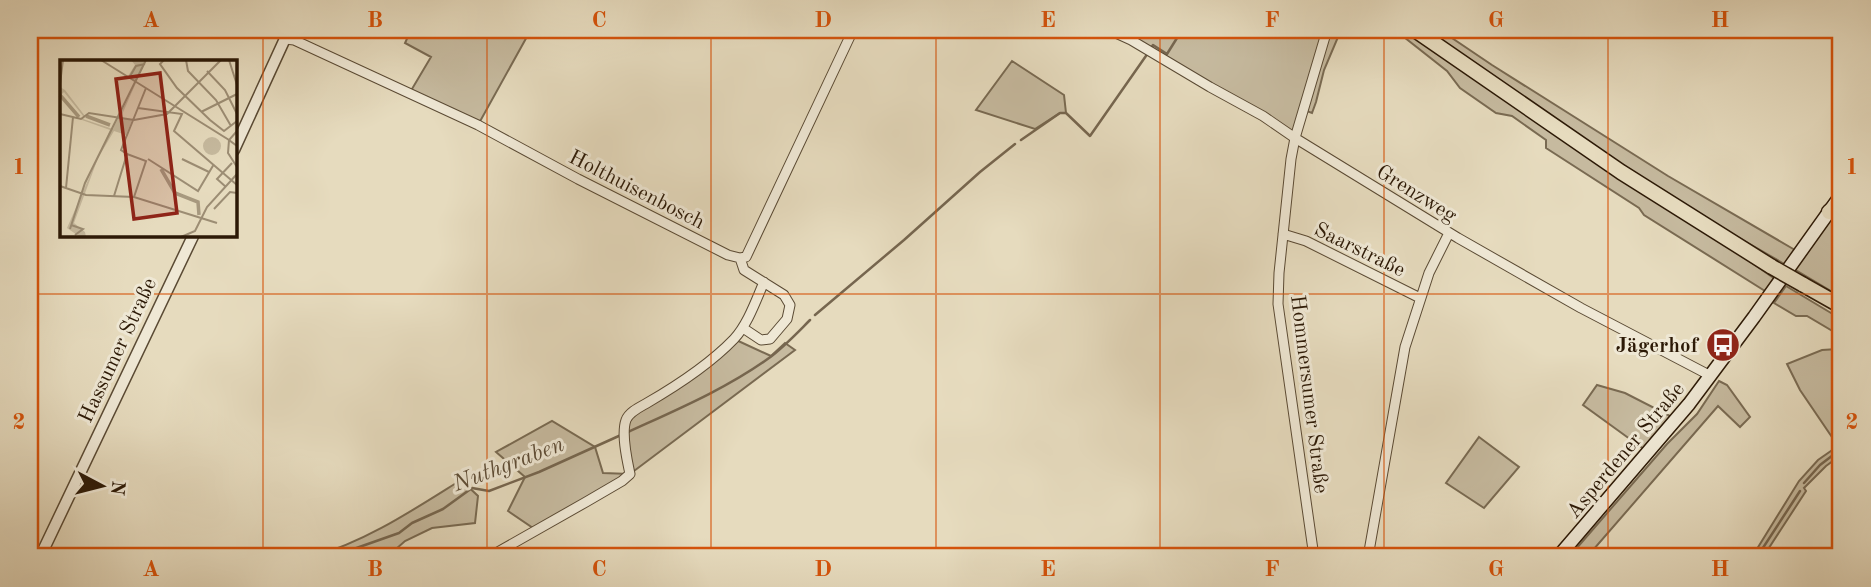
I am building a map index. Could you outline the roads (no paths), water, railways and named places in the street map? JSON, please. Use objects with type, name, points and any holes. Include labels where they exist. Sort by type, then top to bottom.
[{"type":"main road","points":[[1415,30],[1621,172],[1772,267],[1841,306]]},
{"type":"main road","name":"Asperdener Straße","points":[[1558,557],[1664,435],[1711,376],[1835,207],[1841,195]]},
{"type":"street","points":[[743,328],[761,340],[770,338],[789,314],[790,305],[784,295],[744,270],[740,258],[746,257],[853,30]]},
{"type":"street","name":"Grenzweg","points":[[1109,30],[1263,116],[1448,233],[1581,308],[1711,376]]},
{"type":"street","name":"Hommersumer Straße","points":[[1314,557],[1278,304],[1291,159],[1327,30]]},
{"type":"street","points":[[236,146],[287,34]]},
{"type":"street","name":"Holthuisenbosch","points":[[287,34],[294,40],[478,125],[578,179],[728,255],[740,258]]},
{"type":"street","points":[[1368,557],[1405,347],[1429,273],[1448,233]]},
{"type":"street","name":"Saarstraße","points":[[1283,234],[1306,241],[1420,298]]},
{"type":"street","name":"Hassumer Straße","points":[[40,557],[193,236]]},
{"type":"street","points":[[489,557],[630,474],[626,457],[626,419],[634,411],[684,382],[734,339],[743,328],[764,282]]},
{"type":"waterway","name":"Nuthgraben","points":[[1151,48],[1153,45],[1167,54],[1182,30]]},
{"type":"waterway","name":"Nuthgraben","points":[[1021,140],[1060,113],[1066,113],[1090,136],[1148,53]]},
{"type":"waterway","name":"Nuthgraben","points":[[815,315],[1015,144]]},
{"type":"waterway","name":"Nuthgraben","points":[[628,432],[736,380],[769,358],[810,320]]},
{"type":"waterway","name":"Nuthgraben","points":[[331,557],[399,533],[412,523],[443,509],[472,488],[489,491],[621,435]]},
{"type":"waterway","points":[[1804,483],[1820,465],[1841,449]]},
{"type":"waterway","points":[[1757,557],[1800,491]]},
{"type":"place","name":"Jägerhof","points":[[1723,345]]}]
